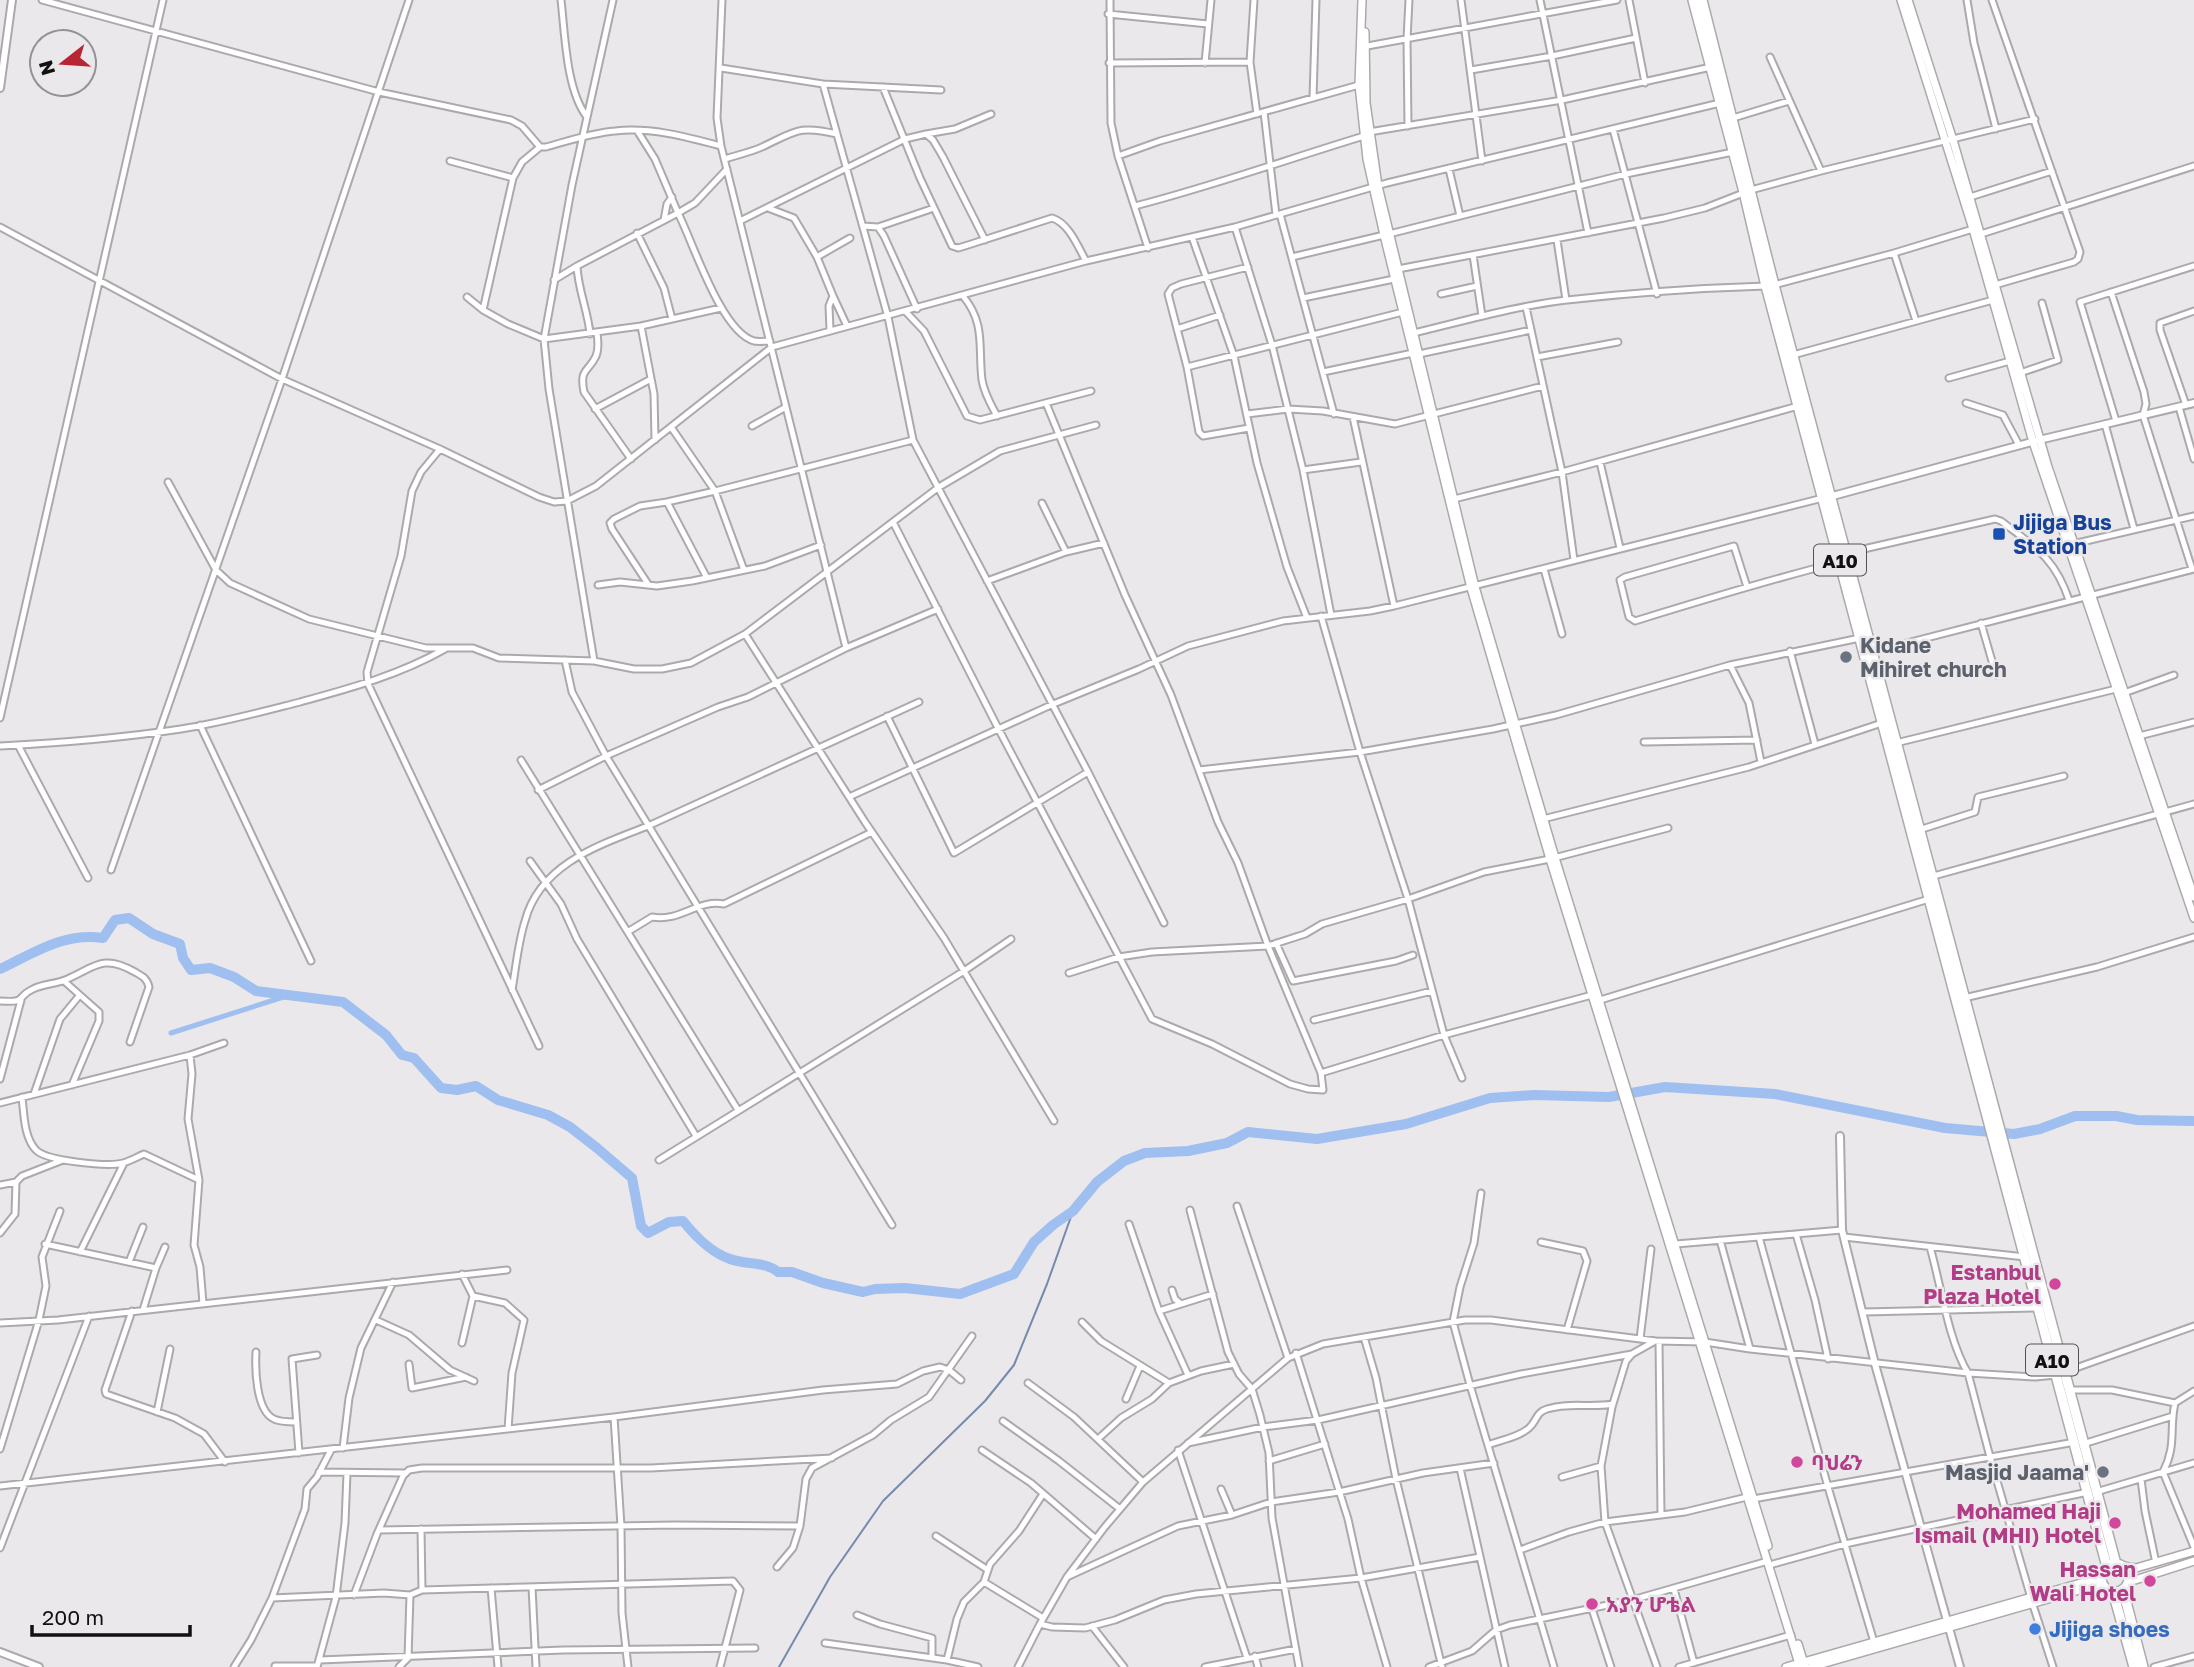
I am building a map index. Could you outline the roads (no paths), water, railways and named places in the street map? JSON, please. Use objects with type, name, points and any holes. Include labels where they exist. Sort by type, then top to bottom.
[{"type":"highway","name":"A10","points":[[1693,0],[1733,152],[1748,191]]},
{"type":"highway","name":"A10","points":[[1702,0],[1733,118],[1798,406],[1846,553],[1919,830],[1929,899],[1992,1119]]},
{"type":"highway","name":"A10","points":[[1770,285],[1794,355],[1840,562],[1882,723],[1964,998],[2038,1308],[2068,1390],[2079,1443]]},
{"type":"highway","name":"A10","points":[[2002,1159],[2112,1567]]},
{"type":"highway","name":"A10","points":[[2112,1567],[2101,1578],[2117,1588],[2143,1667]]},
{"type":"highway","name":"A10","points":[[2112,1567],[2128,1572],[2117,1588],[2134,1667]]},
{"type":"main road","points":[[1364,0],[1359,85],[1375,187],[1394,279],[1416,353]]},
{"type":"main road","points":[[1901,0],[1970,197],[2020,373],[2036,441],[2074,544],[2116,689],[2194,897]]},
{"type":"main road","points":[[1908,0],[1950,140],[2010,361],[2088,596],[2139,736],[2194,918]]},
{"type":"main road","points":[[1362,47],[1367,134]]},
{"type":"main road","points":[[1386,234],[1398,269],[1473,588],[1595,999],[1802,1665]]},
{"type":"main road","points":[[1431,415],[1454,499],[1473,588]]},
{"type":"main road","points":[[1513,725],[1543,819],[1552,858]]},
{"type":"main road","points":[[1637,1129],[1675,1244],[1702,1342]]},
{"type":"main road","points":[[2032,1601],[2095,1579],[2112,1567],[2136,1568],[2194,1549]]},
{"type":"main road","points":[[1811,1667],[2032,1601],[2097,1585],[2117,1588],[2194,1561]]},
{"type":"main road","points":[[1770,1563],[1802,1665]]},
{"type":"main road","points":[[1786,1667],[1802,1665],[1874,1642],[1949,1625]]},
{"type":"street","points":[[0,88],[12,0]]},
{"type":"street","points":[[42,0],[379,92],[510,120],[522,126],[540,147]]},
{"type":"street","points":[[0,718],[163,0]]},
{"type":"street","points":[[111,870],[282,379],[409,0]]},
{"type":"street","points":[[561,0],[570,72],[578,106],[587,117]]},
{"type":"street","points":[[594,661],[549,389],[544,338],[583,136],[613,0]]},
{"type":"street","points":[[722,0],[717,118],[722,146],[846,648]]},
{"type":"street","points":[[1110,0],[1108,14],[1111,123],[1118,156],[1148,248]]},
{"type":"street","points":[[1205,63],[1211,0]]},
{"type":"street","points":[[1254,0],[1250,62],[1257,114]]},
{"type":"street","points":[[1313,99],[1317,0]]},
{"type":"street","points":[[1408,126],[1409,0]]},
{"type":"street","points":[[1461,0],[1482,161]]},
{"type":"street","points":[[1540,0],[1588,233]]},
{"type":"street","points":[[1362,47],[1617,0]]},
{"type":"street","points":[[1629,0],[1645,83]]},
{"type":"street","points":[[1967,0],[1974,43],[1996,129]]},
{"type":"street","points":[[1992,0],[2080,251],[2078,259],[1995,285]]},
{"type":"street","points":[[1108,14],[1208,24]]},
{"type":"street","points":[[1471,69],[1552,56],[1636,38]]},
{"type":"street","points":[[1770,57],[1821,170]]},
{"type":"street","points":[[1109,63],[1250,62]]},
{"type":"street","points":[[1135,206],[1227,180],[1367,134],[1562,100],[1711,67]]},
{"type":"street","points":[[721,68],[823,84],[941,90]]},
{"type":"street","points":[[823,84],[888,317],[913,440],[1088,772],[1164,923]]},
{"type":"street","points":[[1118,156],[1160,141],[1359,85]]},
{"type":"street","points":[[883,87],[917,172],[952,246],[958,248],[1052,218],[1065,226],[1086,261]]},
{"type":"street","points":[[1733,118],[1789,101]]},
{"type":"street","points":[[638,132],[655,159],[721,308],[747,337],[771,344],[888,317],[1086,261],[1235,227],[1375,187],[1720,103]]},
{"type":"street","points":[[1264,112],[1268,165],[1278,215],[1314,334],[1334,414]]},
{"type":"street","points":[[740,220],[905,139],[955,129],[991,114]]},
{"type":"street","points":[[1398,269],[1557,240],[1706,208],[1748,191],[1821,170],[2035,119]]},
{"type":"street","points":[[725,159],[755,150],[798,130],[815,128],[837,134]]},
{"type":"street","points":[[1614,129],[1657,294]]},
{"type":"street","points":[[484,310],[513,178],[522,162],[540,147],[617,131],[679,135],[722,146]]},
{"type":"street","points":[[926,134],[943,157],[985,240]]},
{"type":"street","points":[[1292,257],[1626,174],[1733,152]]},
{"type":"street","points":[[450,161],[513,178]]},
{"type":"street","points":[[1981,234],[2194,168]]},
{"type":"street","points":[[554,280],[695,203],[727,169]]},
{"type":"street","points":[[1449,169],[1460,216]]},
{"type":"street","points":[[1970,197],[2052,171]]},
{"type":"street","points":[[664,220],[667,204],[672,197]]},
{"type":"street","points":[[767,208],[794,218],[817,257],[848,326]]},
{"type":"street","points":[[863,226],[878,226],[934,208]]},
{"type":"street","points":[[878,226],[917,309]]},
{"type":"street","points":[[0,227],[282,379],[554,502],[567,501],[596,486],[771,344]]},
{"type":"street","points":[[1235,227],[1272,345],[1288,409],[1303,470],[1331,615]]},
{"type":"street","points":[[1413,333],[1566,300],[1770,285],[1894,253],[1973,229]]},
{"type":"street","points":[[638,233],[664,288],[672,319]]},
{"type":"street","points":[[817,257],[850,237]]},
{"type":"street","points":[[1192,237],[1234,356],[1249,428],[1287,567],[1307,618]]},
{"type":"street","points":[[1557,240],[1566,300]]},
{"type":"street","points":[[1894,253],[1916,321]]},
{"type":"street","points":[[1473,255],[1482,316]]},
{"type":"street","points":[[2116,421],[2080,305],[2084,300],[2194,265]]},
{"type":"street","points":[[577,266],[578,282],[594,334],[596,358],[585,369],[582,382],[584,392],[631,459]]},
{"type":"street","points":[[1248,267],[1172,288],[1168,294],[1201,435],[1249,428]]},
{"type":"street","points":[[1303,298],[1394,279]]},
{"type":"street","points":[[1441,294],[1477,286]]},
{"type":"street","points":[[1872,652],[2193,569],[2143,415],[2146,404],[2144,393],[2111,292]]},
{"type":"street","points":[[831,330],[829,306],[833,296]]},
{"type":"street","points":[[963,296],[978,320],[982,382],[997,416]]},
{"type":"street","points":[[467,298],[508,324],[544,338],[594,334],[721,308]]},
{"type":"street","points":[[1794,355],[1993,300]]},
{"type":"street","points":[[2020,373],[2058,360],[2042,303]]},
{"type":"street","points":[[1526,307],[1562,472],[1574,560]]},
{"type":"street","points":[[906,312],[929,340],[967,416],[980,420],[1091,391]]},
{"type":"street","points":[[1187,367],[1402,312]]},
{"type":"street","points":[[2194,312],[2160,323],[2194,458]]},
{"type":"street","points":[[1177,329],[1220,315]]},
{"type":"street","points":[[641,326],[654,394],[655,440]]},
{"type":"street","points":[[1324,372],[1531,330]]},
{"type":"street","points":[[1537,357],[1618,342]]},
{"type":"street","points":[[1949,377],[2010,361]]},
{"type":"street","points":[[595,409],[651,379]]},
{"type":"street","points":[[1247,414],[1288,409],[1395,424],[1543,386]]},
{"type":"street","points":[[893,522],[1152,1019],[1212,1044],[1290,1084],[1323,1090],[1321,1073],[1268,946],[1238,863],[1218,822],[1202,770],[1046,403]]},
{"type":"street","points":[[1966,403],[2003,415],[2019,445]]},
{"type":"street","points":[[849,797],[998,728],[1188,646],[1249,628],[1394,606],[1473,588],[2019,445],[2194,404]]},
{"type":"street","points":[[1454,499],[1600,462],[1798,406]]},
{"type":"street","points":[[752,426],[786,407]]},
{"type":"street","points":[[1353,417],[1394,606]]},
{"type":"street","points":[[2105,424],[2134,529]]},
{"type":"street","points":[[168,482],[216,570],[230,583],[309,619],[426,648],[473,648],[499,659],[594,661],[634,670],[662,669],[691,663],[745,634],[939,487],[1000,451],[1096,425]]},
{"type":"street","points":[[671,427],[715,491],[744,570]]},
{"type":"street","points":[[648,584],[610,523],[640,506],[715,491],[913,440]]},
{"type":"street","points":[[440,449],[421,472],[412,491],[401,556],[367,672],[368,684],[539,1046]]},
{"type":"street","points":[[1303,470],[1361,462]]},
{"type":"street","points":[[1600,462],[1620,548]]},
{"type":"street","points":[[667,502],[707,578]]},
{"type":"street","points":[[1042,503],[1066,552]]},
{"type":"street","points":[[2074,544],[2194,516]]},
{"type":"street","points":[[1846,553],[1995,519],[2038,549],[2059,574],[2069,600]]},
{"type":"street","points":[[987,581],[1066,552],[1104,543]]},
{"type":"street","points":[[598,585],[620,582],[657,586],[707,578],[765,566],[821,545]]},
{"type":"street","points":[[1747,587],[1734,546],[1620,580],[1629,617],[1635,621],[1840,562]]},
{"type":"street","points":[[1544,569],[1562,634]]},
{"type":"street","points":[[538,790],[606,756],[718,707],[748,697],[846,648],[937,609]]},
{"type":"street","points":[[1321,616],[1360,752],[1409,900],[1444,1035],[1462,1078]]},
{"type":"street","points":[[1981,623],[1996,676]]},
{"type":"street","points":[[745,634],[964,971],[1054,1121]]},
{"type":"street","points":[[1202,770],[1360,752],[1513,725],[1730,665],[1860,638]]},
{"type":"street","points":[[0,746],[200,725],[368,684],[419,664],[446,648]]},
{"type":"street","points":[[1790,651],[1815,744]]},
{"type":"street","points":[[565,660],[572,692],[606,756],[892,1225]]},
{"type":"street","points":[[1730,665],[1749,703],[1761,762]]},
{"type":"street","points":[[2124,693],[2174,676]]},
{"type":"street","points":[[1896,744],[2116,689]]},
{"type":"street","points":[[512,990],[525,920],[545,881],[562,867],[580,856],[919,702]]},
{"type":"street","points":[[887,716],[954,853],[1088,772]]},
{"type":"street","points":[[2139,736],[2194,722]]},
{"type":"street","points":[[1543,819],[1668,789],[1882,723]]},
{"type":"street","points":[[200,725],[311,961]]},
{"type":"street","points":[[1644,742],[1757,740]]},
{"type":"street","points":[[18,745],[88,878]]},
{"type":"street","points":[[521,760],[738,1110]]},
{"type":"street","points":[[1919,830],[1975,812],[1976,800],[1979,797],[2064,776]]},
{"type":"street","points":[[1928,878],[2194,804]]},
{"type":"street","points":[[1069,974],[1119,957],[1268,946],[1305,934],[1322,925],[1409,900],[1484,872],[1552,858],[1668,828]]},
{"type":"street","points":[[629,931],[652,917],[667,920],[697,906],[717,902],[724,904],[872,832]]},
{"type":"street","points":[[530,860],[561,904],[578,939],[696,1136]]},
{"type":"street","points":[[2184,868],[2194,865]]},
{"type":"street","points":[[1321,1073],[1444,1035],[1595,999],[1929,899]]},
{"type":"street","points":[[1964,998],[2097,967],[2194,937]]},
{"type":"street","points":[[659,1160],[964,971],[1011,939]]},
{"type":"street","points":[[1276,943],[1293,981],[1396,961],[1413,955]]},
{"type":"street","points":[[0,1079],[26,993],[33,988],[64,981],[101,962],[124,966],[144,977],[149,986],[130,1042]]},
{"type":"street","points":[[64,981],[99,1012],[99,1020],[72,1085]]},
{"type":"street","points":[[1314,1020],[1432,991]]},
{"type":"street","points":[[34,1094],[60,1019],[79,996]]},
{"type":"street","points":[[0,1001],[22,1000]]},
{"type":"street","points":[[0,1103],[190,1055],[224,1043]]},
{"type":"street","points":[[190,1055],[188,1119],[199,1180],[194,1245],[200,1267],[203,1303]]},
{"type":"street","points":[[22,1097],[30,1142],[38,1153],[65,1160],[110,1165],[124,1163],[144,1154],[199,1180]]},
{"type":"street","points":[[1840,1136],[1843,1234],[1875,1364],[1960,1667]]},
{"type":"street","points":[[0,1185],[16,1182],[22,1176],[65,1160]]},
{"type":"street","points":[[80,1252],[124,1163]]},
{"type":"street","points":[[0,1233],[15,1214],[16,1182]]},
{"type":"street","points":[[1481,1193],[1474,1243],[1460,1287],[1453,1322],[1555,1667]]},
{"type":"street","points":[[1237,1206],[1288,1358]]},
{"type":"street","points":[[1190,1210],[1228,1352],[1252,1390],[1263,1427],[1269,1461],[1272,1518],[1299,1667]]},
{"type":"street","points":[[0,1449],[46,1286],[42,1257],[45,1244],[60,1211]]},
{"type":"street","points":[[1129,1224],[1159,1311],[1188,1375]]},
{"type":"street","points":[[129,1262],[143,1227]]},
{"type":"street","points":[[1675,1244],[1796,1234],[1843,1234],[2025,1257]]},
{"type":"street","points":[[1796,1234],[1828,1359]]},
{"type":"street","points":[[1759,1237],[1874,1642]]},
{"type":"street","points":[[1720,1240],[1750,1349]]},
{"type":"street","points":[[1541,1241],[1583,1251],[1587,1261],[1567,1330]]},
{"type":"street","points":[[45,1244],[156,1268]]},
{"type":"street","points":[[143,1310],[165,1247]]},
{"type":"street","points":[[1930,1247],[2053,1667]]},
{"type":"street","points":[[1640,1339],[1651,1249]]},
{"type":"street","points":[[0,1323],[89,1316],[507,1270]]},
{"type":"street","points":[[462,1274],[473,1296],[462,1343]]},
{"type":"street","points":[[343,1448],[349,1398],[361,1349],[393,1282]]},
{"type":"street","points":[[1172,1290],[1180,1303]]},
{"type":"street","points":[[1159,1311],[1213,1294]]},
{"type":"street","points":[[473,1296],[505,1303],[524,1321],[512,1373],[508,1429]]},
{"type":"street","points":[[1864,1312],[2038,1308]]},
{"type":"street","points":[[132,1311],[105,1390],[109,1396],[175,1418],[204,1434],[225,1462]]},
{"type":"street","points":[[0,1548],[89,1316]]},
{"type":"street","points":[[376,1320],[409,1335],[450,1370],[474,1381]]},
{"type":"street","points":[[1018,1667],[1067,1577],[1143,1482],[1288,1358],[1323,1344],[1453,1322],[1491,1321],[1657,1341],[1702,1342],[1875,1364],[2035,1377],[2060,1373],[2194,1326]]},
{"type":"street","points":[[1082,1322],[1101,1341],[1169,1383]]},
{"type":"street","points":[[777,1567],[793,1548],[800,1526],[806,1479],[812,1468],[873,1435],[891,1420],[929,1397],[972,1336]]},
{"type":"street","points":[[1364,1337],[1442,1665]]},
{"type":"street","points":[[1185,1444],[1263,1427],[1318,1420],[1470,1385],[1632,1354],[1657,1341]]},
{"type":"street","points":[[1657,1341],[1661,1515]]},
{"type":"street","points":[[157,1412],[170,1349]]},
{"type":"street","points":[[256,1352],[262,1406],[274,1419],[296,1422]]},
{"type":"street","points":[[1296,1353],[1339,1492],[1387,1667]]},
{"type":"street","points":[[1632,1354],[1626,1361],[1613,1404],[1601,1466],[1605,1522],[1657,1667]]},
{"type":"street","points":[[299,1454],[292,1360],[294,1357],[317,1355]]},
{"type":"street","points":[[409,1364],[412,1388],[466,1377]]},
{"type":"street","points":[[1098,1439],[1121,1418],[1152,1399],[1169,1383],[1188,1375],[1234,1364]]},
{"type":"street","points":[[1126,1399],[1140,1366]]},
{"type":"street","points":[[0,1486],[299,1454],[823,1390],[897,1384],[923,1371],[940,1367],[961,1380]]},
{"type":"street","points":[[1028,1383],[1074,1417],[1143,1482]]},
{"type":"street","points":[[2068,1390],[2112,1390],[2175,1403],[2194,1391]]},
{"type":"street","points":[[2175,1403],[2174,1442],[2163,1472],[2194,1549]]},
{"type":"street","points":[[1488,1445],[1530,1427],[1538,1413],[1545,1409],[1564,1405],[1597,1407],[1613,1404]]},
{"type":"street","points":[[1520,1550],[1605,1522],[1661,1515],[2079,1443],[2173,1416]]},
{"type":"street","points":[[614,1417],[619,1466],[621,1584],[628,1667]]},
{"type":"street","points":[[1003,1421],[1120,1508]]},
{"type":"street","points":[[1269,1461],[1325,1444]]},
{"type":"street","points":[[234,1667],[272,1598],[305,1510],[307,1489],[320,1472],[331,1450]]},
{"type":"street","points":[[982,1450],[1043,1494],[1096,1539]]},
{"type":"street","points":[[1178,1450],[1247,1658]]},
{"type":"street","points":[[320,1472],[406,1473],[422,1468],[651,1468],[832,1458]]},
{"type":"street","points":[[1067,1577],[1178,1526],[1232,1515],[1271,1502],[1494,1463]]},
{"type":"street","points":[[1429,1667],[1442,1665],[1472,1651],[1496,1630],[1632,1600],[1845,1544],[2092,1492],[2194,1463]]},
{"type":"street","points":[[1562,1477],[1601,1466]]},
{"type":"street","points":[[1460,1468],[1505,1667]]},
{"type":"street","points":[[318,1664],[336,1597],[345,1523],[347,1473]]},
{"type":"street","points":[[354,1595],[379,1530],[406,1473]]},
{"type":"street","points":[[2141,1479],[2156,1563]]},
{"type":"street","points":[[1221,1489],[1232,1515]]},
{"type":"street","points":[[947,1660],[964,1602],[984,1582],[989,1564],[1019,1531],[1043,1494]]},
{"type":"street","points":[[379,1530],[800,1526]]},
{"type":"street","points":[[421,1529],[422,1590]]},
{"type":"street","points":[[936,1536],[988,1570]]},
{"type":"street","points":[[984,1582],[1052,1627],[1092,1626],[1115,1620],[1164,1600],[1196,1594],[1361,1578],[1480,1557]]},
{"type":"street","points":[[272,1598],[384,1593],[410,1595],[422,1590],[733,1581],[740,1590],[720,1667]]},
{"type":"street","points":[[532,1587],[536,1667]]},
{"type":"street","points":[[491,1588],[498,1667]]},
{"type":"street","points":[[1674,1589],[1695,1663]]},
{"type":"street","points":[[399,1667],[408,1658],[410,1595]]},
{"type":"street","points":[[1592,1609],[1611,1667]]},
{"type":"street","points":[[857,1615],[932,1638],[932,1658]]},
{"type":"street","points":[[1092,1626],[1124,1667]]},
{"type":"street","points":[[1679,1667],[1791,1635]]},
{"type":"street","points":[[825,1643],[947,1660],[978,1667]]},
{"type":"street","points":[[275,1666],[534,1652],[755,1648]]},
{"type":"street","points":[[1209,1667],[1296,1649]]},
{"type":"street","points":[[0,1652],[39,1667]]},
{"type":"street","points":[[1255,1656],[1258,1667]]},
{"type":"street","points":[[2154,1667],[2194,1656]]},
{"type":"waterway","points":[[0,969],[62,941],[103,938],[115,920],[129,918],[153,934],[180,944],[183,958],[191,970],[210,968],[234,977],[256,991],[343,1002],[386,1035],[402,1055],[414,1058],[441,1088],[457,1090],[476,1086],[498,1100],[548,1115],[570,1127],[632,1178],[641,1226],[648,1233],[669,1222],[683,1221],[704,1243],[730,1259],[767,1266],[778,1272],[792,1272],[823,1283],[863,1292],[905,1288],[960,1294],[1014,1274],[1034,1242],[1073,1211],[1097,1182],[1124,1161],[1145,1153],[1188,1151],[1227,1143],[1248,1132],[1317,1139],[1406,1124],[1490,1098],[1534,1095],[1609,1097],[1665,1087],[1775,1094],[1945,1128],[2014,1134],[2040,1129],[2075,1116],[2194,1121]]},
{"type":"waterway","points":[[171,1033],[293,994]]},
{"type":"waterway","points":[[779,1667],[830,1577],[883,1501],[985,1401],[1014,1365],[1073,1211]]},
{"type":"place","name":"Jijiga Bus Station","points":[[1999,534]]},
{"type":"place","name":"Kidane Mihiret church","points":[[1846,657]]},
{"type":"place","name":"Estanbul Plaza Hotel","points":[[2055,1284]]},
{"type":"place","name":"ባህሬን","points":[[1797,1462]]},
{"type":"place","name":"Masjid Jaama'","points":[[2103,1472]]},
{"type":"place","name":"Mohamed Haji Ismail (MHI) Hotel","points":[[2115,1523]]},
{"type":"place","name":"Hassan Wali Hotel","points":[[2150,1581]]},
{"type":"place","name":"አያን ሆቴል","points":[[1592,1604]]},
{"type":"place","name":"Jijiga shoes","points":[[2035,1629]]}]
